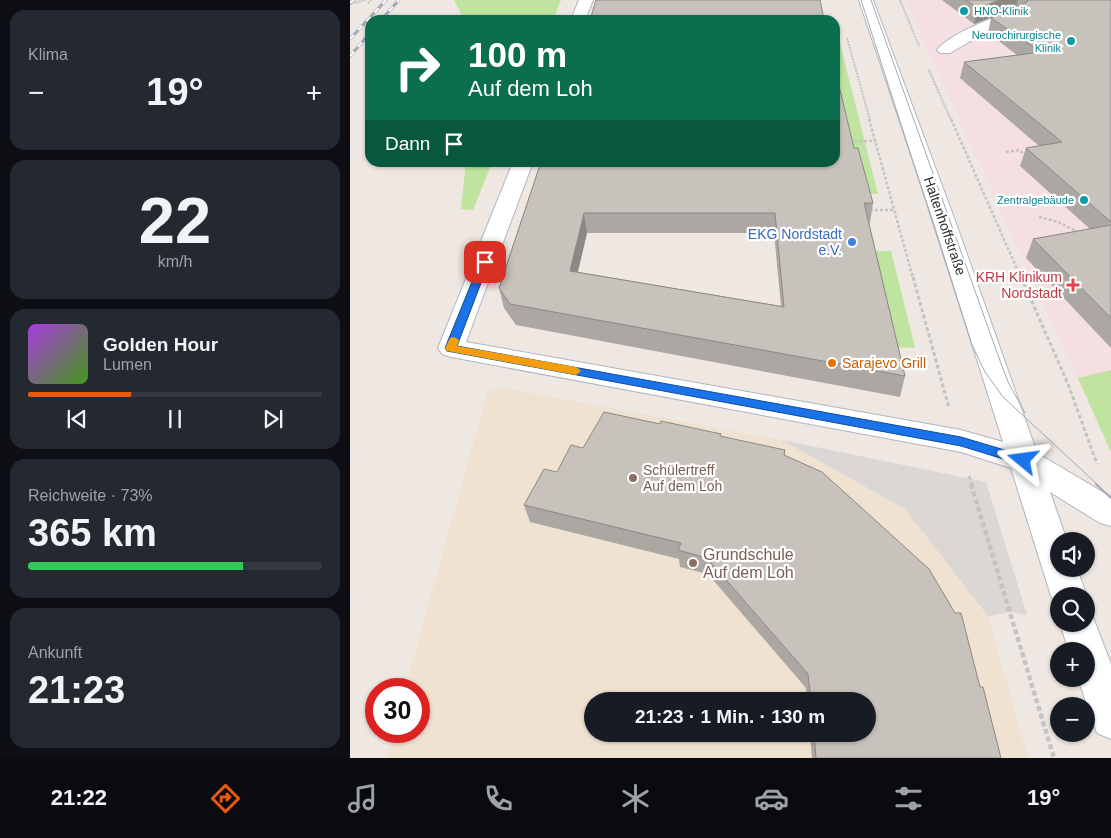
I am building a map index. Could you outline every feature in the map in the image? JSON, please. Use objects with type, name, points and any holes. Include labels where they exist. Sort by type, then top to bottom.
[{"type":"street","points":[[580,15],[586,0]]},
{"type":"street","name":"Haltenhoffstraße","points":[[866,0],[946,226],[1050,540]]},
{"type":"street","points":[[945,50],[965,36],[997,20],[1014,15]]},
{"type":"street","points":[[521,167],[451,348],[961,441],[1023,460],[1111,513]]},
{"type":"street","points":[[1081,632],[1111,719]]},
{"type":"path","points":[[350,4],[371,0]]},
{"type":"path","points":[[900,0],[920,50]]},
{"type":"path","points":[[846,32],[943,388],[961,441],[970,479],[1054,758]]},
{"type":"path","points":[[928,68],[1068,384],[1097,465]]},
{"type":"path","points":[[845,141],[876,141]]},
{"type":"path","points":[[1006,152],[1019,150],[1030,159]]},
{"type":"path","points":[[868,210],[894,210]]},
{"type":"path","points":[[1039,217],[1058,222],[1078,231],[1084,236]]},
{"type":"shaded area","name":"KRH Klinikum Nordstadt","points":[[905,0],[1111,0],[1111,452],[1064,350]]},
{"type":"shaded area","name":"Grundschule Auf dem Loh","points":[[499,387],[782,440],[905,509],[988,616],[1028,758],[386,758],[390,743],[430,743],[430,678],[408,678],[487,394]]},
{"type":"shaded area","points":[[782,440],[986,482],[1027,615],[1011,612],[988,616],[905,509]]},
{"type":"green space","points":[[454,0],[561,0],[555,15],[462,15]]},
{"type":"green space","points":[[840,44],[878,194],[856,194],[840,118]]},
{"type":"green space","points":[[466,167],[490,167],[473,210],[461,209]]},
{"type":"green space","points":[[870,251],[891,251],[915,348],[891,347]]},
{"type":"green space","points":[[1111,370],[1111,452],[1078,378]]},
{"type":"building","points":[[596,0],[820,0],[823,15],[592,15]]},
{"type":"building","points":[[966,0],[1000,0],[978,8]]},
{"type":"building","points":[[1027,0],[1111,0],[1111,222],[1026,148],[1062,142],[964,62],[1041,52],[991,18],[1025,4]]},
{"type":"building","points":[[840,90],[854,148],[858,148],[873,203],[864,203],[905,376],[510,304],[499,288],[539,167],[840,167]],"holes":[[[584,213],[775,213],[784,307],[570,271]]]},
{"type":"building","points":[[1111,225],[1111,318],[1033,239]]},
{"type":"building","points":[[604,412],[660,424],[661,421],[785,450],[784,455],[822,472],[929,569],[955,613],[961,613],[980,687],[983,687],[1001,758],[816,758],[815,742],[876,742],[876,692],[810,692],[808,674],[707,558],[678,550],[681,543],[524,505],[544,469],[557,472],[571,445],[583,448]]},
{"type":"tram line","points":[[861,0],[972,345],[985,372],[1003,397],[1098,485]]},
{"type":"tram line","points":[[871,0],[999,358],[1008,382],[1025,413]]},
{"type":"tram line","points":[[1096,484],[1111,498]]},
{"type":"railway","points":[[350,3],[354,0]]},
{"type":"railway","points":[[372,15],[386,0]]},
{"type":"railway","points":[[386,15],[399,0]]},
{"type":"railway","points":[[350,39],[365,23]]},
{"type":"railway","points":[[350,56],[365,39]]},
{"type":"slow traffic","points":[[454,340],[451,348],[576,371]]},
{"type":"place","name":"HNO-Klinik","points":[[964,11]]},
{"type":"place","name":"Neurochirurgische Klinik","points":[[1071,41]]},
{"type":"place","name":"Zentralgebäude","points":[[1084,200]]},
{"type":"place","name":"EKG Nordstadt e.V.","points":[[852,242]]},
{"type":"place","name":"KRH Klinikum Nordstadt","points":[[1073,285]]},
{"type":"place","name":"Sarajevo Grill","points":[[832,363]]},
{"type":"place","name":"Schülertreff Auf dem Loh","points":[[633,478]]},
{"type":"place","name":"Grundschule Auf dem Loh","points":[[693,563]]},
{"type":"route","points":[[485,262],[451,348],[961,441],[1023,460]]}]
